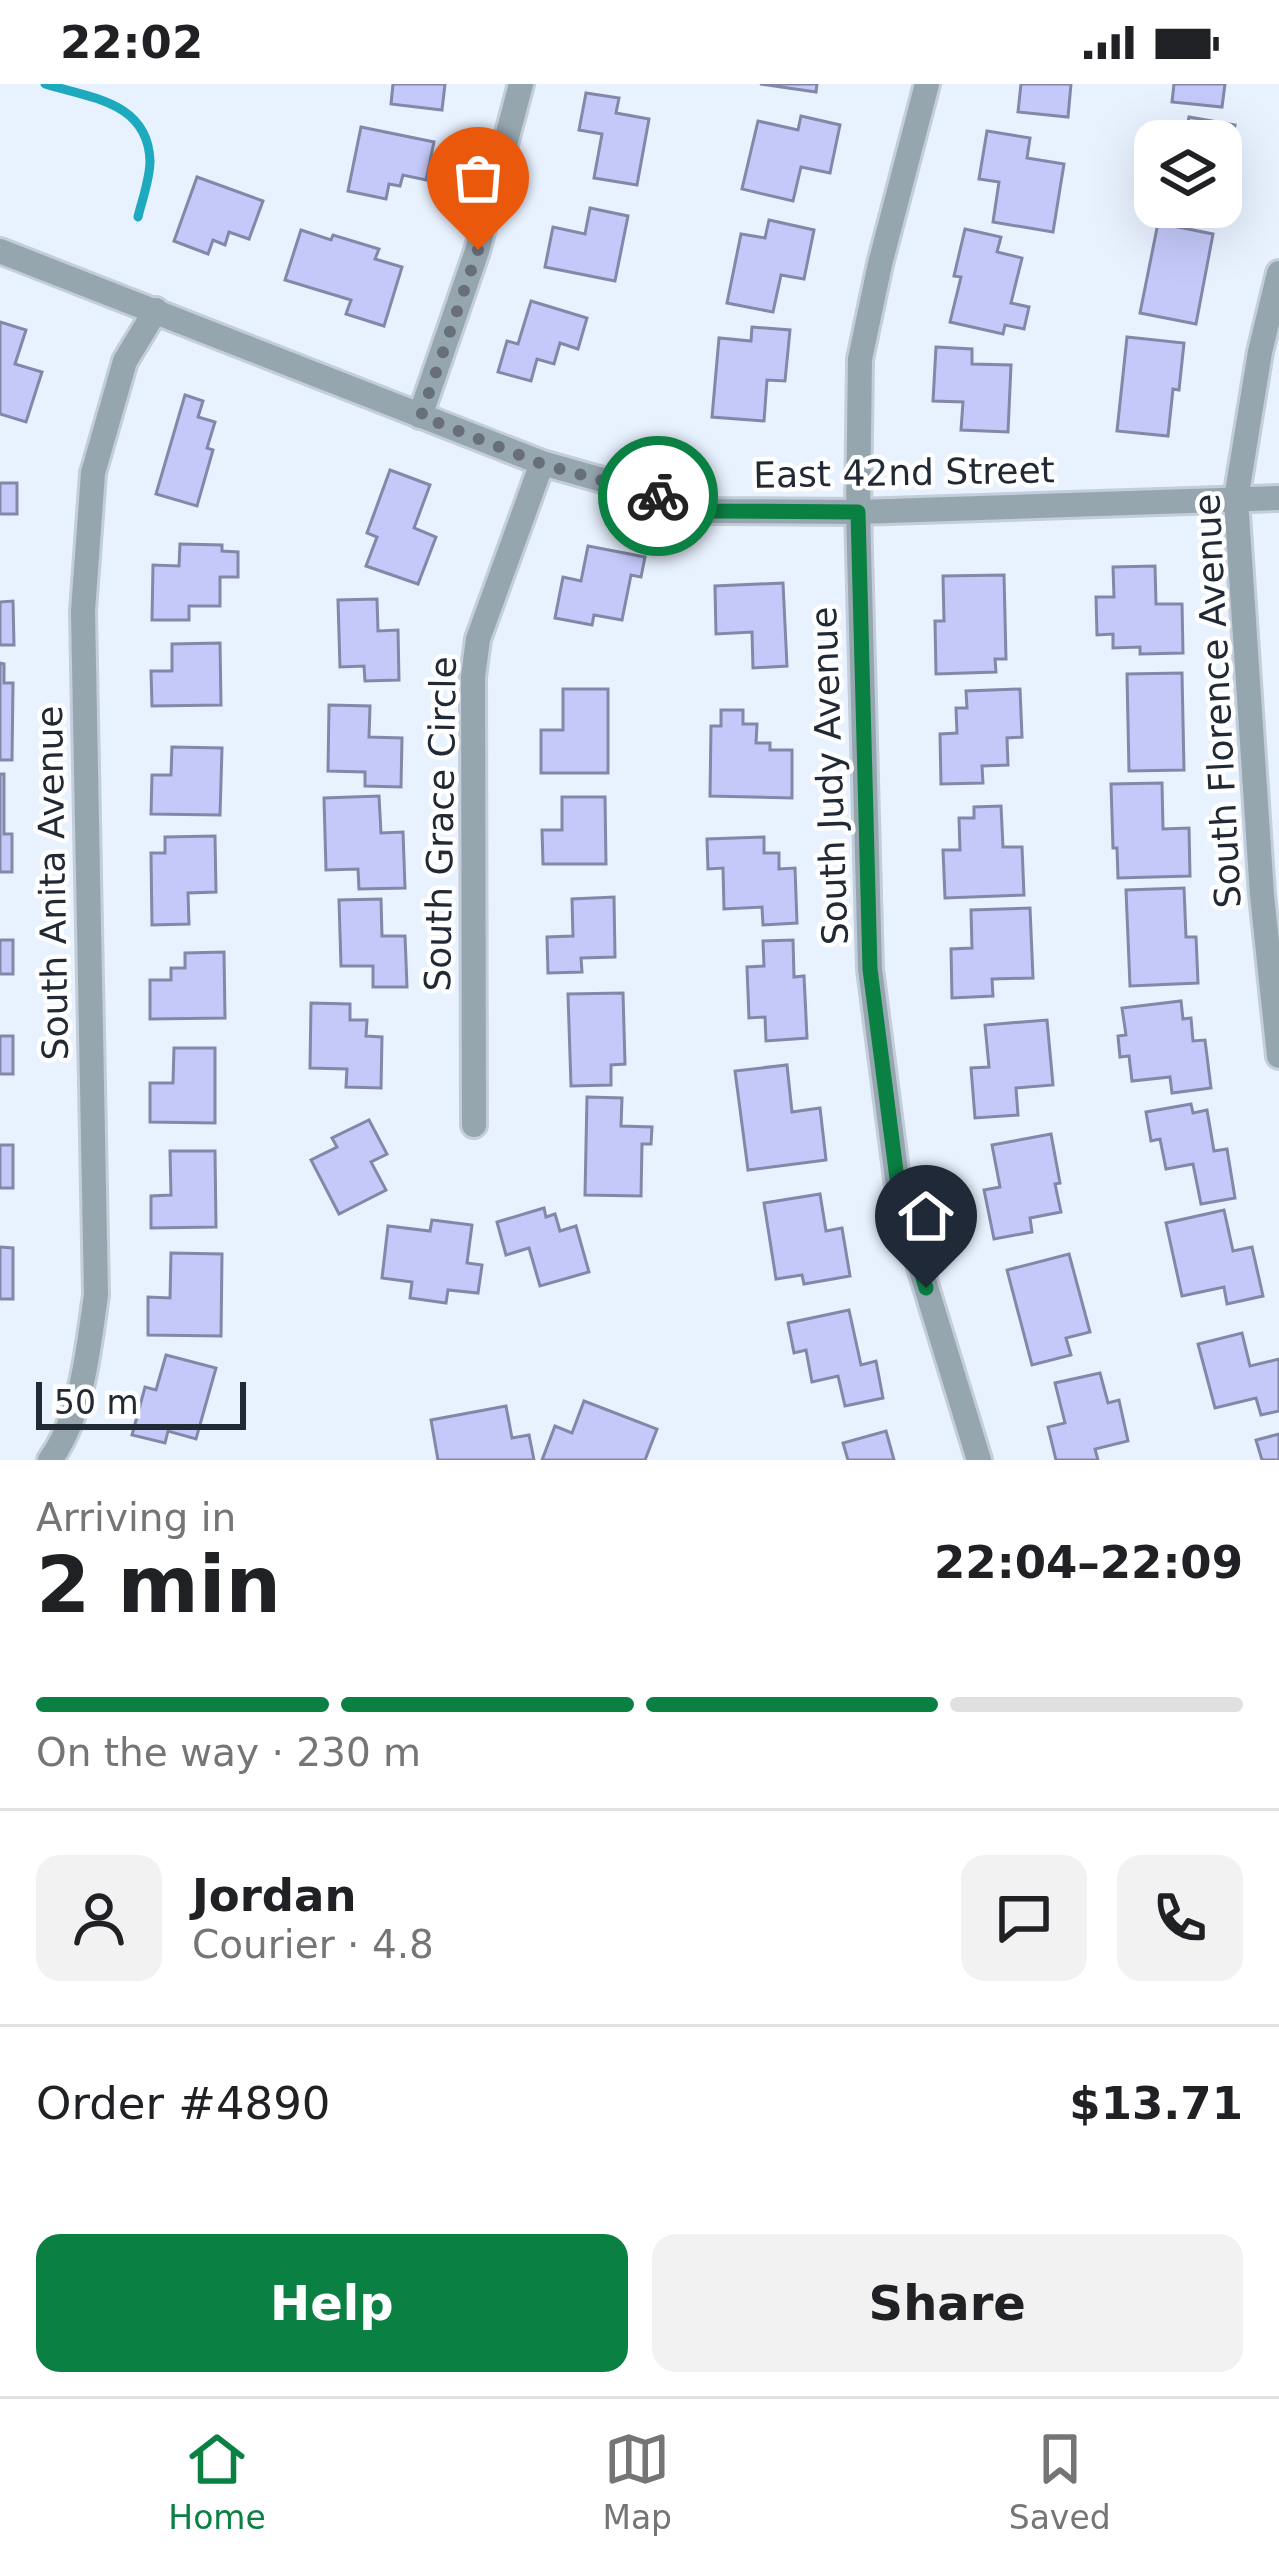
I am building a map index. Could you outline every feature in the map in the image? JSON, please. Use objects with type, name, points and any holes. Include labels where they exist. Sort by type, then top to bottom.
[{"type":"street","points":[[421,416],[478,250],[521,84]]},
{"type":"street","name":"South Judy Avenue","points":[[927,84],[860,359],[858,512],[870,969],[900,1202],[979,1460]]},
{"type":"street","name":"East 42nd Street","points":[[0,251],[542,464],[713,511],[858,512],[1279,497]]},
{"type":"street","name":"South Florence Avenue","points":[[1279,273],[1260,352],[1236,499],[1262,895],[1279,1056]]},
{"type":"street","name":"South Anita Avenue","points":[[50,1460],[71,1419],[96,1295],[83,611],[93,473],[125,361],[156,310]]},
{"type":"street","name":"South Grace Circle","points":[[474,1125],[473,677],[478,639],[542,464]]},
{"type":"building","points":[[393,84],[445,84],[442,110],[391,104]]},
{"type":"building","points":[[760,84],[817,84],[816,92]]},
{"type":"building","points":[[1021,84],[1071,84],[1068,117],[1018,112]]},
{"type":"building","points":[[1174,84],[1225,84],[1222,107],[1172,102]]},
{"type":"building","points":[[586,93],[619,98],[616,113],[649,119],[637,185],[594,178],[602,134],[579,130]]},
{"type":"building","points":[[801,116],[840,125],[830,173],[801,167],[793,201],[742,189],[758,121],[798,130]]},
{"type":"building","points":[[361,127],[434,142],[426,180],[403,175],[400,186],[389,184],[386,199],[348,191]]},
{"type":"building","points":[[987,131],[1030,138],[1027,158],[1064,164],[1053,232],[993,222],[999,182],[979,179]]},
{"type":"building","points":[[197,177],[263,201],[249,239],[229,232],[225,245],[213,240],[208,254],[174,241]]},
{"type":"building","points":[[590,208],[628,216],[615,281],[545,267],[553,227],[585,234]]},
{"type":"building","points":[[769,220],[814,230],[804,279],[781,275],[773,312],[727,303],[741,234],[765,238]]},
{"type":"building","points":[[1157,228],[1213,234],[1196,324],[1140,313]]},
{"type":"building","points":[[965,229],[1001,237],[997,252],[1022,258],[1011,303],[1029,307],[1024,329],[1005,325],[1003,334],[950,322],[961,277],[954,276]]},
{"type":"building","points":[[301,230],[379,249],[375,259],[402,267],[384,326],[346,314],[351,300],[285,280]]},
{"type":"building","points":[[531,301],[587,318],[578,349],[560,343],[554,364],[537,359],[531,381],[498,372],[507,341],[518,344]]},
{"type":"building","points":[[0,322],[26,330],[15,364],[42,372],[26,422],[0,414]]},
{"type":"building","points":[[752,327],[790,330],[785,381],[767,380],[764,421],[712,417],[719,338],[751,341]]},
{"type":"building","points":[[1127,337],[1184,343],[1168,436],[1117,431]]},
{"type":"building","points":[[936,347],[972,349],[972,364],[1011,365],[1008,432],[961,430],[963,402],[933,401]]},
{"type":"building","points":[[185,395],[203,401],[198,417],[215,422],[207,448],[213,450],[197,506],[156,494]]},
{"type":"building","points":[[390,470],[430,485],[414,528],[436,537],[418,584],[366,566],[377,537],[367,533]]},
{"type":"building","points":[[0,483],[17,483],[17,514],[0,514]]},
{"type":"building","points":[[180,544],[222,545],[222,551],[238,552],[238,577],[220,577],[220,606],[189,606],[189,620],[152,620],[153,565],[179,566]]},
{"type":"building","points":[[588,546],[645,557],[641,577],[631,575],[622,620],[594,615],[592,625],[555,618],[563,577],[581,581]]},
{"type":"building","points":[[1155,566],[1156,604],[1182,604],[1183,653],[1140,654],[1140,647],[1113,648],[1113,634],[1097,635],[1096,597],[1114,597],[1113,567]]},
{"type":"building","points":[[1004,575],[1006,659],[995,659],[996,672],[936,674],[935,621],[944,621],[943,576]]},
{"type":"building","points":[[783,583],[787,666],[753,668],[752,632],[716,634],[715,586]]},
{"type":"building","points":[[377,599],[378,631],[398,630],[399,680],[365,681],[364,666],[340,667],[338,600]]},
{"type":"building","points":[[13,601],[14,645],[0,645],[0,602]]},
{"type":"building","points":[[220,643],[221,705],[152,706],[151,671],[172,671],[172,644]]},
{"type":"building","points":[[0,663],[4,664],[4,683],[13,683],[12,760],[0,760]]},
{"type":"building","points":[[1182,673],[1184,770],[1129,771],[1127,674]]},
{"type":"building","points":[[563,689],[608,689],[608,773],[541,773],[541,730],[563,730]]},
{"type":"building","points":[[1020,689],[1022,737],[1007,738],[1008,765],[982,766],[983,783],[941,784],[940,734],[957,733],[956,708],[967,708],[966,691]]},
{"type":"building","points":[[329,705],[370,706],[369,737],[402,738],[401,787],[365,786],[365,772],[328,771]]},
{"type":"building","points":[[721,710],[743,710],[743,724],[757,724],[756,743],[770,743],[770,750],[792,750],[792,798],[710,796],[711,726],[721,726]]},
{"type":"building","points":[[172,747],[222,748],[220,815],[151,814],[152,775],[171,775]]},
{"type":"building","points":[[0,774],[4,774],[4,834],[12,834],[12,872],[0,872]]},
{"type":"building","points":[[1162,783],[1163,829],[1189,828],[1190,876],[1118,878],[1111,784]]},
{"type":"building","points":[[379,796],[381,833],[403,832],[405,888],[359,889],[358,869],[326,870],[324,798]]},
{"type":"building","points":[[562,797],[605,797],[606,864],[543,864],[542,830],[562,830]]},
{"type":"building","points":[[1001,806],[1003,847],[1022,847],[1024,895],[945,898],[943,850],[960,850],[959,818],[974,818],[974,807]]},
{"type":"building","points":[[215,836],[216,892],[188,893],[189,924],[152,925],[151,853],[165,853],[165,837]]},
{"type":"building","points":[[764,837],[764,853],[779,853],[779,869],[795,868],[797,923],[763,925],[762,907],[724,909],[723,868],[708,869],[707,839]]},
{"type":"building","points":[[1184,888],[1186,937],[1196,937],[1198,983],[1130,986],[1126,890]]},
{"type":"building","points":[[614,897],[615,957],[581,958],[582,972],[548,973],[547,937],[573,936],[572,899]]},
{"type":"building","points":[[381,899],[382,936],[405,936],[407,987],[373,987],[373,966],[341,966],[339,900]]},
{"type":"building","points":[[1030,908],[1033,978],[992,979],[993,996],[952,998],[951,949],[972,948],[971,910]]},
{"type":"building","points":[[0,940],[13,940],[13,974],[0,974]]},
{"type":"building","points":[[793,940],[794,977],[804,976],[807,1038],[766,1041],[765,1017],[749,1018],[747,967],[764,966],[763,941]]},
{"type":"building","points":[[224,952],[225,1018],[150,1019],[150,980],[171,980],[171,968],[185,968],[185,953]]},
{"type":"building","points":[[623,993],[625,1064],[611,1065],[611,1085],[571,1086],[568,994]]},
{"type":"building","points":[[1181,1001],[1183,1019],[1191,1018],[1193,1041],[1205,1040],[1211,1088],[1172,1093],[1170,1077],[1132,1081],[1129,1056],[1120,1057],[1118,1036],[1126,1035],[1122,1008]]},
{"type":"building","points":[[311,1003],[350,1004],[350,1020],[367,1020],[366,1036],[382,1037],[381,1088],[346,1087],[347,1069],[310,1068]]},
{"type":"building","points":[[1047,1020],[1053,1085],[1016,1088],[1018,1115],[975,1118],[971,1068],[989,1067],[985,1025]]},
{"type":"building","points":[[0,1036],[13,1036],[13,1074],[0,1074]]},
{"type":"building","points":[[174,1048],[215,1048],[215,1123],[150,1122],[150,1083],[173,1083]]},
{"type":"building","points":[[787,1065],[792,1112],[820,1108],[826,1160],[748,1170],[735,1071]]},
{"type":"building","points":[[587,1097],[622,1098],[621,1126],[652,1127],[651,1144],[642,1144],[641,1196],[585,1195]]},
{"type":"building","points":[[1191,1104],[1193,1113],[1207,1110],[1214,1151],[1227,1149],[1235,1198],[1201,1204],[1193,1164],[1166,1169],[1160,1139],[1151,1141],[1146,1112]]},
{"type":"building","points":[[369,1120],[387,1154],[371,1162],[386,1190],[339,1214],[311,1160],[337,1147],[332,1138]]},
{"type":"building","points":[[1051,1134],[1061,1212],[1030,1218],[1032,1232],[994,1239],[984,1190],[1000,1187],[992,1145]]},
{"type":"building","points":[[0,1145],[13,1145],[13,1188],[0,1188]]},
{"type":"building","points":[[170,1151],[215,1151],[216,1227],[151,1228],[151,1196],[171,1195]]},
{"type":"building","points":[[820,1194],[826,1231],[842,1228],[850,1276],[804,1284],[802,1275],[776,1279],[764,1203]]},
{"type":"building","points":[[544,1208],[546,1217],[555,1214],[560,1231],[576,1226],[589,1272],[540,1286],[529,1248],[506,1255],[497,1222]]},
{"type":"building","points":[[1224,1210],[1233,1251],[1252,1247],[1263,1296],[1227,1304],[1224,1287],[1182,1296],[1166,1223]]},
{"type":"building","points":[[432,1220],[472,1225],[467,1263],[482,1265],[478,1293],[448,1290],[446,1303],[410,1298],[412,1282],[382,1278],[388,1226],[430,1231]]},
{"type":"building","points":[[0,1247],[13,1248],[13,1299],[0,1299]]},
{"type":"building","points":[[171,1253],[222,1254],[221,1336],[148,1335],[148,1297],[170,1298]]},
{"type":"building","points":[[1069,1254],[1090,1332],[1066,1338],[1071,1355],[1032,1365],[1007,1270]]},
{"type":"building","points":[[849,1310],[861,1365],[876,1361],[883,1398],[845,1406],[838,1376],[812,1382],[806,1350],[794,1353],[788,1323]]},
{"type":"building","points":[[1242,1333],[1250,1366],[1279,1359],[1279,1411],[1261,1415],[1256,1398],[1215,1408],[1198,1344]]},
{"type":"building","points":[[166,1355],[216,1368],[196,1439],[168,1431],[165,1443],[132,1435],[145,1387],[156,1390]]},
{"type":"building","points":[[1100,1373],[1108,1403],[1119,1400],[1128,1441],[1095,1449],[1098,1460],[1056,1460],[1048,1427],[1065,1423],[1055,1383]]},
{"type":"building","points":[[584,1401],[657,1429],[645,1460],[542,1460],[555,1426],[572,1433]]},
{"type":"building","points":[[506,1406],[512,1438],[529,1435],[534,1460],[438,1460],[431,1420]]},
{"type":"building","points":[[886,1431],[894,1460],[848,1460],[843,1443]]},
{"type":"building","points":[[1279,1434],[1279,1460],[1262,1460],[1256,1440]]},
{"type":"waterway","points":[[45,84],[114,106],[139,126],[150,161],[138,217]]},
{"type":"way so far","points":[[478,250],[421,416],[542,464],[658,496]]},
{"type":"route","points":[[658,496],[713,511],[858,512],[870,969],[900,1202],[926,1288]]}]
